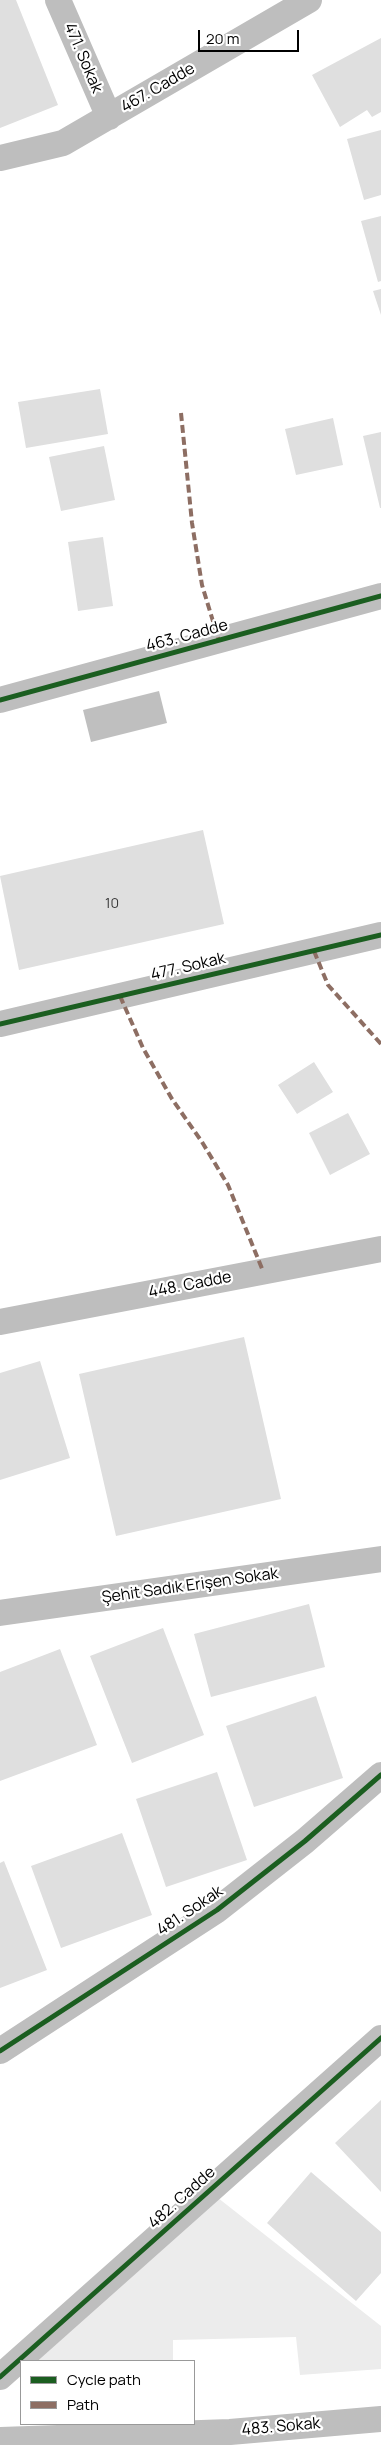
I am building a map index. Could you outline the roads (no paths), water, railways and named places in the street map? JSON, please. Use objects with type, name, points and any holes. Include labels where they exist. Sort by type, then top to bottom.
[{"type":"street","name":"471. Sokak","points":[[58,0],[108,117]]},
{"type":"street","name":"467. Cadde","points":[[0,158],[63,143],[308,0]]},
{"type":"street","name":"463. Cadde","points":[[0,700],[381,596]]},
{"type":"street","name":"477. Sokak","points":[[0,1024],[381,935]]},
{"type":"street","name":"448. Cadde","points":[[0,1322],[381,1248]]},
{"type":"street","name":"Şehit Sadık Erişen Sokak","points":[[0,1613],[381,1559]]},
{"type":"street","name":"481. Sokak","points":[[0,2051],[217,1910],[305,1841],[381,1775]]},
{"type":"street","name":"482. Cadde","points":[[0,2377],[381,2038]]},
{"type":"street","name":"483. Sokak","points":[[0,2440],[230,2432],[381,2419]]}]
